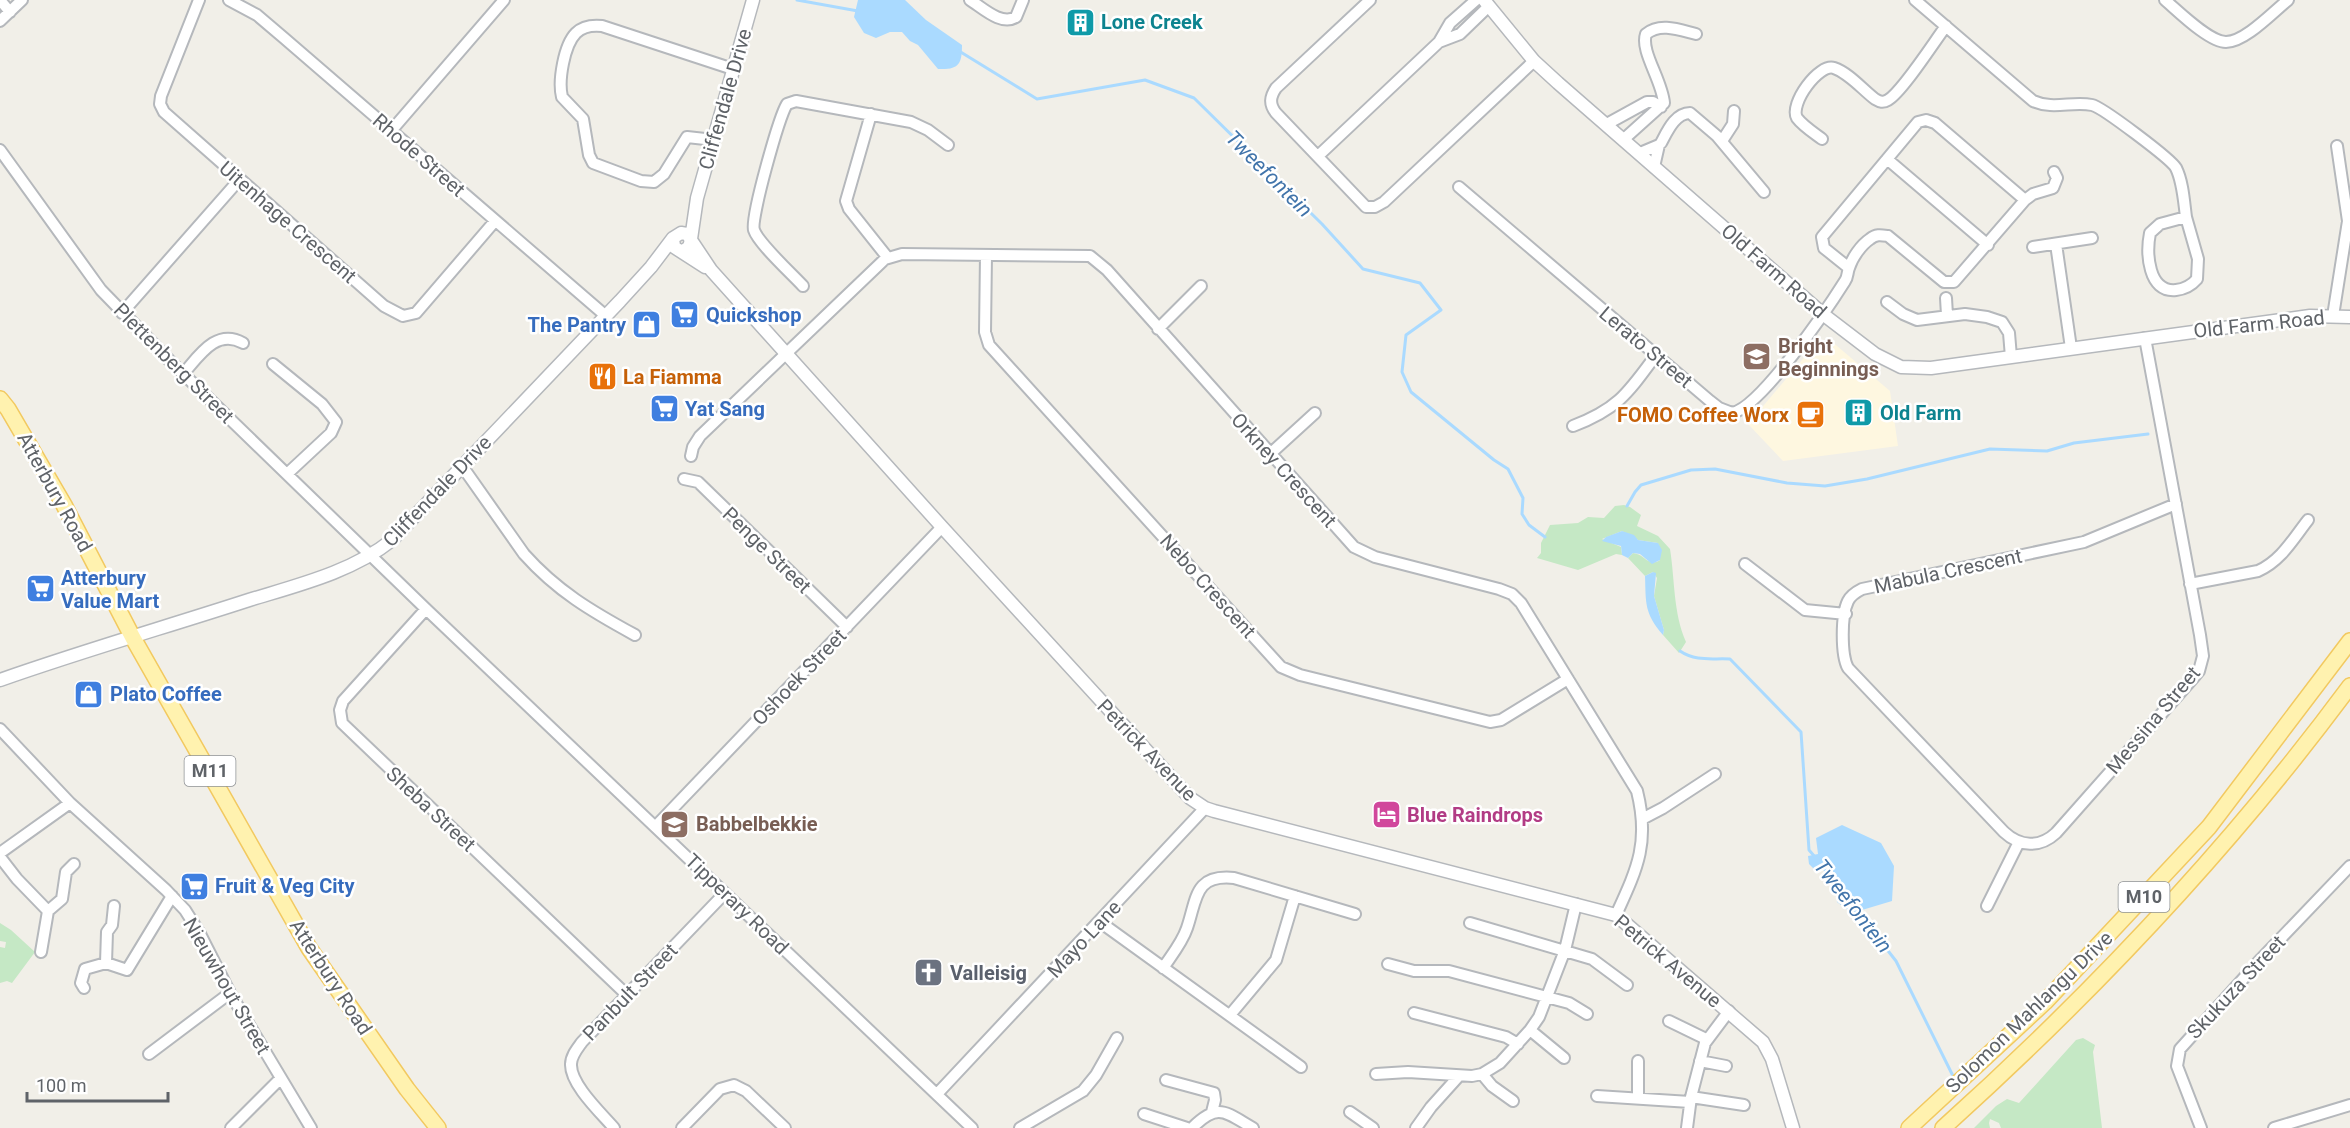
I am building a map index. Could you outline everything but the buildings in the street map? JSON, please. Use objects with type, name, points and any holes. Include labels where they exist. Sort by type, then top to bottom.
[{"type":"main road","name":"Atterbury Road","points":[[0,388],[3,406],[22,432],[64,505],[133,638],[309,948],[407,1089],[438,1128]]},
{"type":"main road","name":"Solomon Mahlangu Drive","points":[[1909,1128],[2045,1002],[2210,827],[2350,641]]},
{"type":"main road","name":"Solomon Mahlangu Drive","points":[[1943,1128],[2051,1028],[2123,956],[2198,875],[2302,751],[2350,686]]},
{"type":"street","points":[[0,0],[10,12]]},
{"type":"street","points":[[0,21],[22,0]]},
{"type":"street","name":"Uitenhage Crescent","points":[[199,0],[164,87],[161,106],[164,112],[384,306],[397,315],[416,313],[495,221]]},
{"type":"street","name":"Rhode Street","points":[[229,0],[257,15],[606,316]]},
{"type":"street","points":[[391,131],[504,0]]},
{"type":"street","points":[[970,0],[1000,18],[1011,19],[1017,14],[1023,0]]},
{"type":"street","points":[[1370,0],[1282,82],[1272,95],[1271,103],[1276,113],[1366,207],[1375,207],[1384,202],[1534,61]]},
{"type":"street","points":[[1318,156],[1438,42],[1450,23],[1476,0]]},
{"type":"street","points":[[1915,0],[2033,101],[2046,106],[2085,104],[2100,108],[2168,159],[2176,168],[2186,218],[2198,259],[2197,279],[2184,288],[2165,290],[2153,279],[2150,233],[2160,224],[2186,218]]},
{"type":"street","points":[[2165,0],[2205,33],[2227,42],[2247,34],[2288,0]]},
{"type":"street","points":[[1438,42],[1460,34],[1487,3]]},
{"type":"street","name":"Old Farm Road","points":[[1487,3],[1534,61],[1654,167],[1824,315],[1875,354],[1901,367],[1931,368],[2310,316],[2350,317]]},
{"type":"street","name":"Cliffendale Drive","points":[[691,239],[697,198],[751,6]]},
{"type":"street","points":[[714,140],[687,137],[664,174],[654,182],[641,181],[596,166],[591,160],[583,119],[562,97],[561,77],[567,52],[573,36],[582,29],[587,26],[602,26],[733,69]]},
{"type":"street","points":[[1822,139],[1797,117],[1795,111],[1799,97],[1820,71],[1827,67],[1837,69],[1875,99],[1887,102],[1946,26]]},
{"type":"street","points":[[1624,139],[1664,103],[1662,87],[1645,47],[1646,34],[1659,27],[1670,27],[1696,34]]},
{"type":"street","points":[[803,285],[757,235],[753,224],[785,108],[791,101],[871,114],[919,125],[948,145]]},
{"type":"street","points":[[1607,124],[1647,102],[1653,102],[1661,107]]},
{"type":"street","points":[[1722,141],[1733,124],[1734,111]]},
{"type":"street","points":[[1661,143],[1678,117],[1686,113],[1696,117],[1722,141],[1764,192]]},
{"type":"street","points":[[691,456],[693,447],[700,436],[888,258],[849,209],[846,201],[871,114]]},
{"type":"street","points":[[1849,268],[1824,248],[1822,237],[1914,125],[1923,120],[1931,121],[2025,200]]},
{"type":"street","points":[[1640,153],[1659,146],[1654,167]]},
{"type":"street","points":[[2333,316],[2348,221],[2337,146]]},
{"type":"street","name":"Plettenberg Street","points":[[0,150],[101,290],[122,313],[372,556]]},
{"type":"street","points":[[1887,159],[1988,245]]},
{"type":"street","points":[[1824,315],[1865,243],[1875,236],[1883,235],[1897,242],[1944,282],[1950,283],[1959,279],[2025,200],[2033,194],[2053,188],[2056,178],[2054,172]]},
{"type":"street","points":[[122,313],[239,180]]},
{"type":"street","name":"Lerato Street","points":[[1459,187],[1719,408],[1732,413],[1746,408],[1824,315]]},
{"type":"street","name":"Cliffendale Drive","points":[[0,680],[300,584],[372,556],[392,540],[651,267],[675,236],[697,198]]},
{"type":"street","points":[[685,233],[691,239],[689,247],[682,251],[673,246],[675,236],[685,233]]},
{"type":"street","points":[[2034,247],[2092,238]]},
{"type":"street","name":"Petrick Avenue","points":[[691,239],[711,270],[942,528],[1190,798],[1205,808],[1616,915],[1755,1033],[1768,1050],[1793,1128]]},
{"type":"street","points":[[2056,244],[2071,348]]},
{"type":"street","name":"Cliffendale Drive","points":[[651,267],[682,251]]},
{"type":"street","name":"Petrick Avenue","points":[[682,251],[711,270]]},
{"type":"street","name":"Orkney Crescent","points":[[888,258],[902,254],[1082,254],[1090,256],[1107,270],[1270,454],[1360,551],[1374,557],[1515,596],[1635,786],[1642,819],[1643,845],[1616,915]]},
{"type":"street","name":"Nebo Crescent","points":[[986,255],[986,332],[989,345],[1281,667],[1300,675],[1490,722],[1501,720],[1568,679]]},
{"type":"street","points":[[1158,329],[1201,286]]},
{"type":"street","points":[[1946,298],[1947,315]]},
{"type":"street","points":[[1887,302],[1912,319],[1923,320],[1947,315],[1982,316],[2004,324],[2009,333],[2011,357]]},
{"type":"street","points":[[183,374],[205,349],[221,339],[230,338],[243,343]]},
{"type":"street","name":"Messina Street","points":[[2019,842],[2041,843],[2056,833],[2199,671],[2201,664],[2202,647],[2145,338]]},
{"type":"street","points":[[1573,426],[1602,414],[1615,405],[1636,383],[1656,355]]},
{"type":"street","points":[[273,364],[322,404],[336,422],[331,433],[287,474]]},
{"type":"street","points":[[1270,454],[1315,413]]},
{"type":"street","points":[[462,466],[535,566],[586,609],[635,635]]},
{"type":"street","name":"Penge Street","points":[[684,479],[698,482],[847,627]]},
{"type":"street","name":"Mabula Crescent","points":[[2019,842],[2004,832],[1851,673],[1844,657],[1846,614],[1850,598],[1862,589],[2084,542],[2176,504]]},
{"type":"street","points":[[2190,584],[2242,575],[2268,567],[2281,556],[2308,520]]},
{"type":"street","name":"Oshoek Street","points":[[656,826],[942,528]]},
{"type":"street","name":"Tipperary Road","points":[[372,556],[972,1128]]},
{"type":"street","points":[[1745,564],[1805,610],[1846,614]]},
{"type":"street","name":"Sheba Street","points":[[426,609],[347,695],[340,710],[342,723],[628,996]]},
{"type":"street","name":"Nieuwhout Street","points":[[0,729],[70,803],[172,896],[192,920],[230,993],[311,1128]]},
{"type":"street","points":[[1642,819],[1715,774]]},
{"type":"street","points":[[48,911],[22,884],[0,855],[70,803]]},
{"type":"street","name":"Mayo Lane","points":[[937,1094],[1205,808]]},
{"type":"street","points":[[1987,906],[2019,842]]},
{"type":"street","points":[[40,952],[48,911],[62,898],[66,872],[74,864]]},
{"type":"street","name":"Skukuza Street","points":[[2201,1128],[2177,1066],[2178,1055],[2183,1044],[2350,866]]},
{"type":"street","points":[[1163,968],[1186,930],[1197,894],[1208,881],[1223,877],[1234,878],[1355,914]]},
{"type":"street","name":"Panbult Street","points":[[614,1128],[576,1082],[571,1064],[573,1056],[582,1042],[725,893]]},
{"type":"street","points":[[84,988],[81,983],[85,969],[106,963],[127,970],[172,896]]},
{"type":"street","points":[[1230,1015],[1276,960],[1295,896]]},
{"type":"street","points":[[1377,1074],[1415,1073],[1458,1077],[1482,1074],[1500,1063],[1530,1030],[1548,997],[1565,950],[1576,904]]},
{"type":"street","points":[[106,963],[107,932],[112,925],[114,906]]},
{"type":"street","points":[[1100,922],[1301,1067]]},
{"type":"street","points":[[1470,923],[1565,950],[1601,964],[1627,985]]},
{"type":"street","points":[[1388,964],[1414,971],[1449,971],[1569,1003],[1587,1014]]},
{"type":"street","points":[[149,1054],[230,993]]},
{"type":"street","points":[[1686,1128],[1706,1039],[1728,1011]]},
{"type":"street","points":[[1414,1013],[1506,1037],[1518,1044]]},
{"type":"street","points":[[1669,1021],[1706,1039]]},
{"type":"street","points":[[1530,1030],[1564,1058]]},
{"type":"street","points":[[1020,1128],[1083,1091],[1096,1075],[1118,1038]]},
{"type":"street","points":[[1638,1061],[1638,1098]]},
{"type":"street","points":[[1700,1061],[1726,1066]]},
{"type":"street","points":[[1482,1074],[1492,1086],[1513,1101]]},
{"type":"street","points":[[1416,1128],[1458,1077]]},
{"type":"street","points":[[231,1128],[280,1079]]},
{"type":"street","points":[[1166,1080],[1214,1093],[1212,1112]]},
{"type":"street","points":[[682,1128],[720,1089],[734,1085],[746,1091],[785,1128]]},
{"type":"street","points":[[1597,1096],[1744,1105]]},
{"type":"street","points":[[2274,1128],[2350,1105]]},
{"type":"street","points":[[1192,1128],[1212,1112],[1228,1114],[1252,1128]]},
{"type":"street","points":[[1350,1112],[1373,1128]]},
{"type":"street","points":[[1144,1114],[1187,1128]]},
{"type":"shaded area","points":[[1830,340],[1890,391],[1898,446],[1783,461],[1748,424],[1818,341]]},
{"type":"green space","points":[[1624,505],[1641,515],[1637,526],[1658,536],[1670,549],[1677,608],[1686,642],[1679,653],[1663,635],[1664,630],[1654,596],[1657,578],[1653,572],[1645,576],[1628,558],[1633,553],[1649,562],[1660,560],[1658,543],[1638,540],[1622,531],[1602,539],[1621,547],[1622,555],[1616,554],[1578,570],[1537,558],[1541,553],[1541,543],[1550,525],[1578,523],[1588,517],[1604,518],[1615,506]]},
{"type":"green space","points":[[0,923],[35,952],[12,983],[7,981],[0,983],[0,947],[5,948],[6,942],[0,941]]},
{"type":"green space","points":[[2083,1038],[2095,1045],[2093,1052],[2102,1128],[2001,1128],[1999,1123],[1990,1119],[1990,1128],[1974,1128],[1996,1106],[2007,1099],[2019,1103],[2076,1040]]},
{"type":"water","points":[[858,0],[905,0],[926,20],[962,45],[960,61],[955,67],[938,69],[918,45],[910,41],[902,32],[890,32],[876,38],[864,33],[854,17]]},
{"type":"water","points":[[1622,531],[1634,535],[1638,540],[1658,543],[1662,550],[1660,560],[1652,564],[1640,554],[1633,553],[1628,558],[1622,555],[1621,546],[1602,541]]},
{"type":"water","points":[[1656,573],[1654,596],[1664,630],[1663,635],[1649,614],[1646,601],[1645,576]]},
{"type":"water","points":[[1842,825],[1881,843],[1894,866],[1892,901],[1852,913],[1837,902],[1836,878],[1829,865],[1817,872],[1809,864],[1808,856],[1818,854],[1816,838]]},
{"type":"waterway","name":"Tweefontein","points":[[797,0],[858,11]]},
{"type":"waterway","name":"Tweefontein","points":[[959,51],[1037,99],[1145,80],[1194,98],[1322,224],[1363,269],[1420,283],[1441,310],[1406,335],[1402,372],[1411,392],[1508,469],[1523,498],[1522,514],[1529,525],[1545,537]]},
{"type":"waterway","points":[[1627,506],[1641,485],[1691,470],[1715,469],[1787,483],[1825,486],[1867,479],[1990,449],[2047,451],[2074,443],[2148,434]]},
{"type":"waterway","name":"Tweefontein","points":[[1680,651],[1698,658],[1730,659],[1801,732],[1809,850],[1815,857]]},
{"type":"waterway","name":"Tweefontein","points":[[1823,867],[1839,888]]},
{"type":"waterway","name":"Tweefontein","points":[[1856,910],[1896,961],[1953,1076]]},
{"type":"place","name":"Lone Creek","points":[[1080,22]]},
{"type":"place","name":"Quickshop","points":[[685,315]]},
{"type":"place","name":"The Pantry","points":[[647,325]]},
{"type":"place","name":"Bright Beginnings","points":[[1757,357]]},
{"type":"place","name":"La Fiamma","points":[[602,377]]},
{"type":"place","name":"Yat Sang","points":[[664,409]]},
{"type":"place","name":"Old Farm","points":[[1859,413]]},
{"type":"place","name":"FOMO Coffee Worx","points":[[1810,415]]},
{"type":"place","name":"Atterbury Value Mart","points":[[40,589]]},
{"type":"place","name":"Plato Coffee","points":[[89,694]]},
{"type":"place","name":"Blue Raindrops","points":[[1386,815]]},
{"type":"place","name":"Babbelbekkie","points":[[675,824]]},
{"type":"place","name":"Fruit & Veg City","points":[[194,886]]},
{"type":"place","name":"Valleisig","points":[[929,973]]}]
